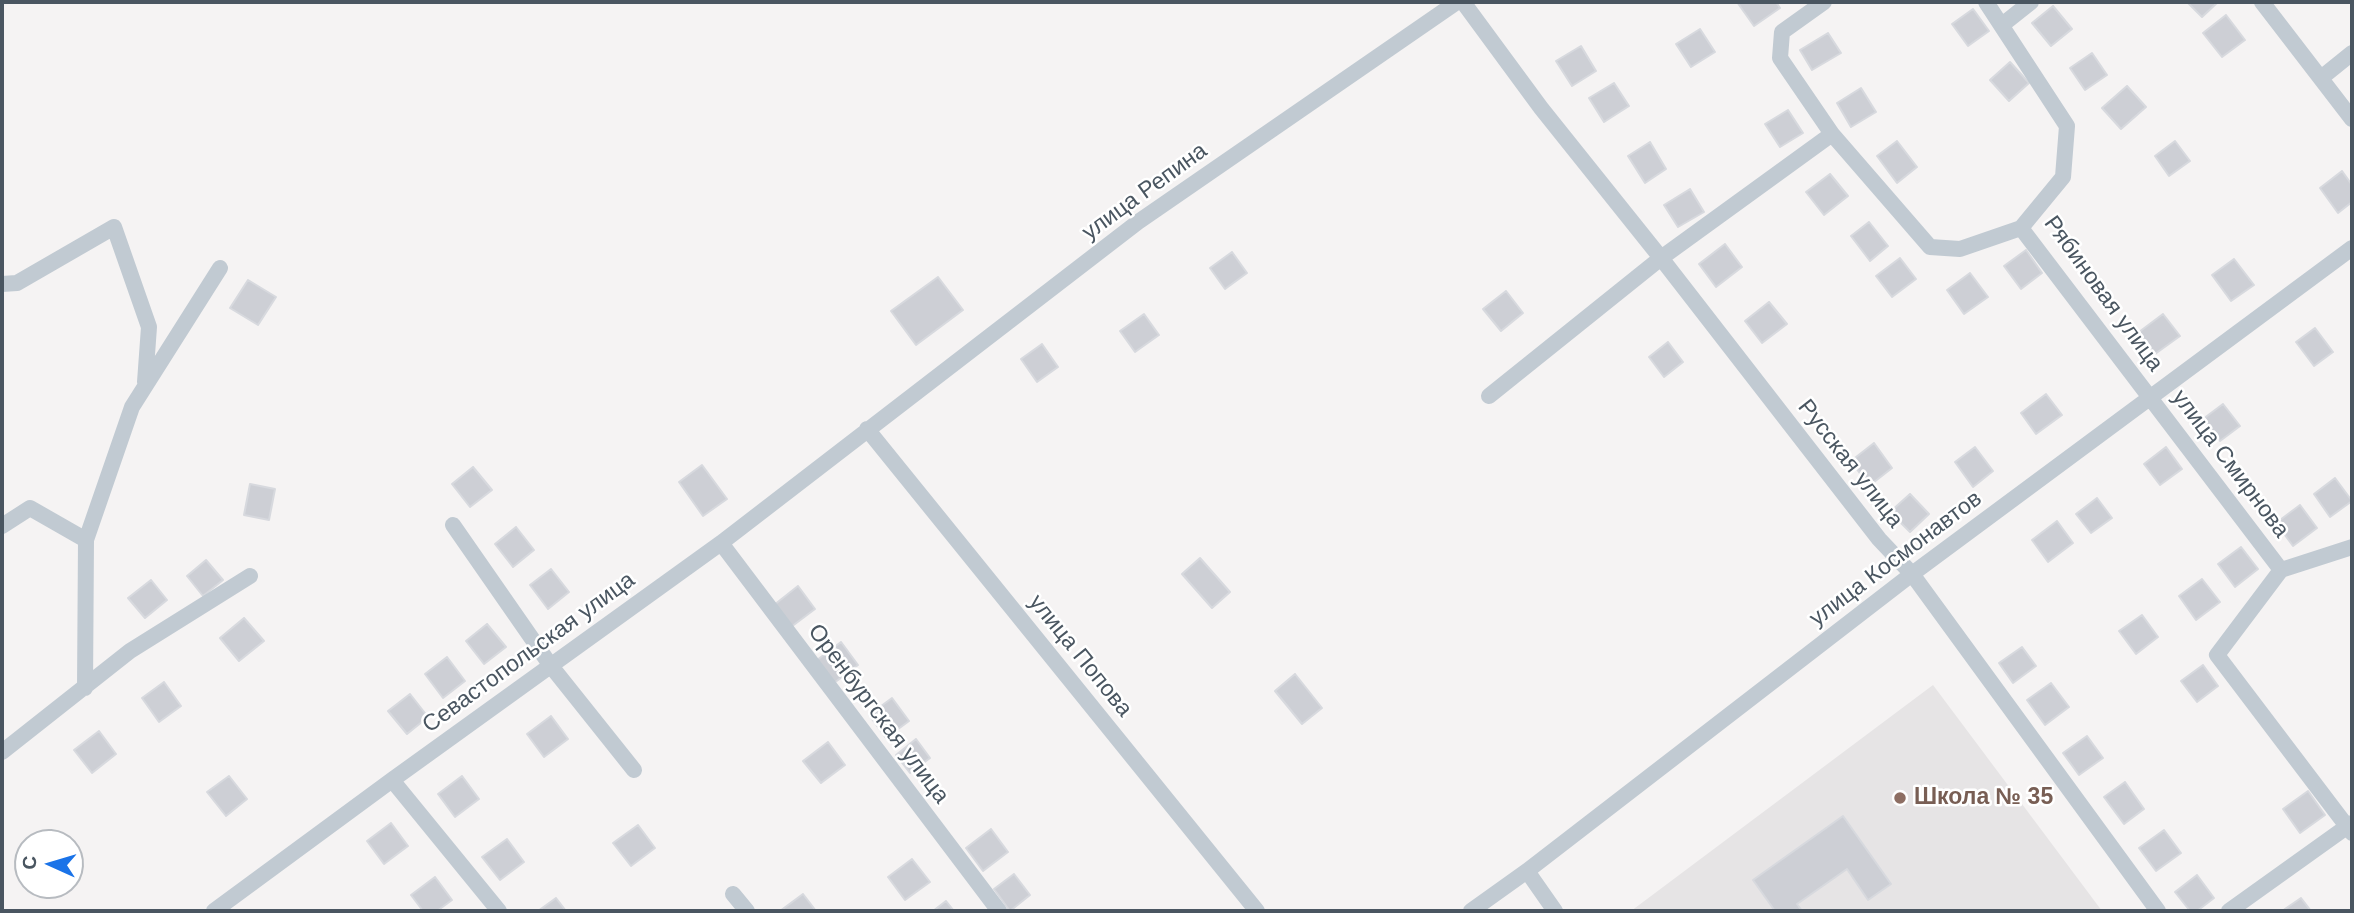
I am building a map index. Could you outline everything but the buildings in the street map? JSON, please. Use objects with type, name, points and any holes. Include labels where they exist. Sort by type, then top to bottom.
[{"type":"street","name":"улица Репина","points":[[867,429],[1138,222],[1457,2]]},
{"type":"street","name":"Русская улица","points":[[1463,2],[1541,108],[1879,539],[1912,575],[2158,911]]},
{"type":"street","points":[[1824,2],[1782,32],[1780,58],[1832,134],[1930,247],[1960,249],[2021,228]]},
{"type":"street","name":"Рябиновая улица","points":[[1986,2],[2067,126],[2063,177],[2021,228],[2151,397]]},
{"type":"street","points":[[2002,25],[2031,2]]},
{"type":"street","points":[[2262,2],[2352,119]]},
{"type":"street","points":[[2321,78],[2352,53]]},
{"type":"street","points":[[1489,396],[1661,258],[1832,134]]},
{"type":"street","points":[[2,284],[17,283],[114,227],[149,327],[144,386]]},
{"type":"street","name":"улица Космонавтов","points":[[1471,911],[1527,871],[1912,575],[2352,248]]},
{"type":"street","points":[[85,688],[86,540],[132,407],[220,268]]},
{"type":"street","name":"улица Смирнова","points":[[2151,397],[2281,570],[2217,655],[2351,828],[2229,911]]},
{"type":"street","name":"Севастопольская улица","points":[[214,911],[721,543],[867,429]]},
{"type":"street","name":"улица Попова","points":[[867,429],[1257,911]]},
{"type":"street","points":[[2,526],[30,508],[86,540]]},
{"type":"street","points":[[453,525],[551,666],[634,770]]},
{"type":"street","name":"Оренбургская улица","points":[[721,543],[999,911]]},
{"type":"street","points":[[2281,570],[2352,547]]},
{"type":"street","points":[[2,752],[130,651],[250,576]]},
{"type":"street","points":[[391,780],[499,911]]},
{"type":"street","points":[[1527,871],[1555,911]]},
{"type":"street","points":[[733,894],[747,911]]},
{"type":"shaded area","name":"Школа № 35","points":[[1933,685],[2102,911],[1631,911]]},
{"type":"place","name":"Школа № 35","points":[[1900,798]]}]
